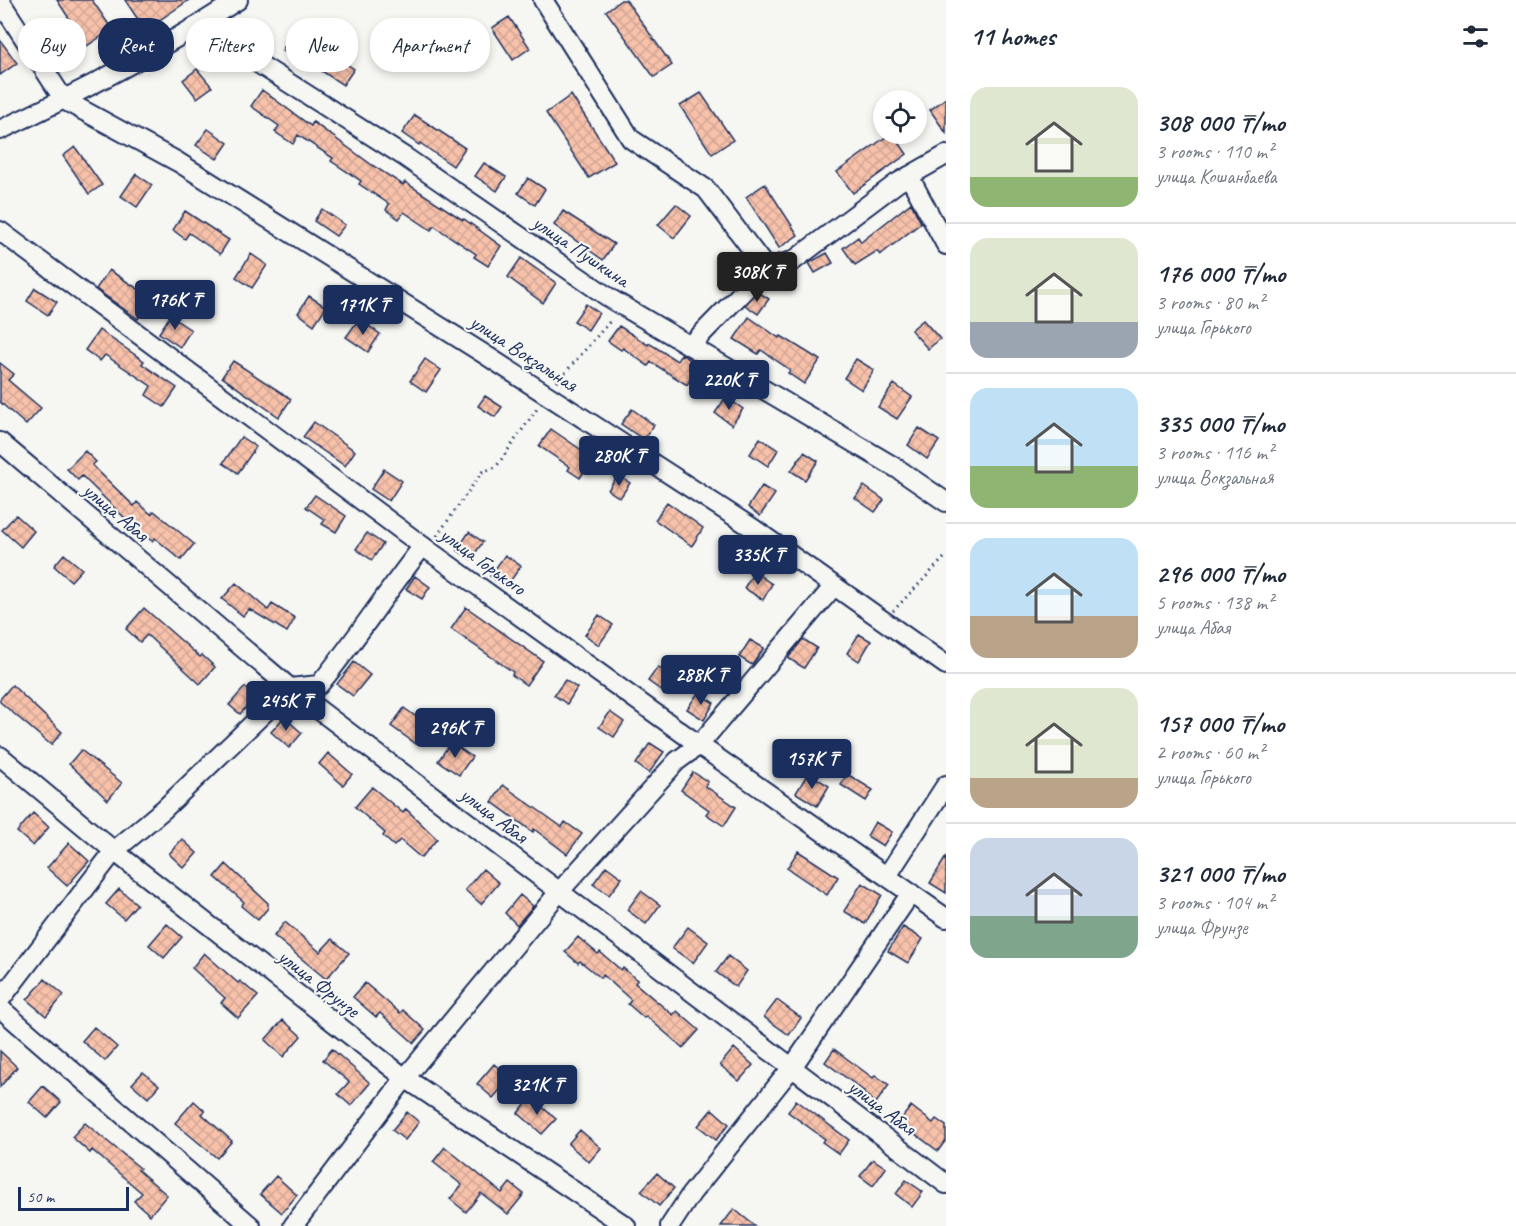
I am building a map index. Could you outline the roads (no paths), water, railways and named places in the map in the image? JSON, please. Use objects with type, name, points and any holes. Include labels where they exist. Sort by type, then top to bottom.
[{"type":"street","points":[[209,18],[238,0]]},
{"type":"street","points":[[543,0],[631,139],[706,189],[766,268]]},
{"type":"street","points":[[0,1],[64,100]]},
{"type":"street","points":[[0,130],[64,100],[186,32]]},
{"type":"street","name":"улица Пушкина","points":[[272,72],[405,157],[623,306],[897,469],[946,502]]},
{"type":"street","name":"улица Вокзальная","points":[[64,100],[178,162],[547,394],[754,529],[946,665]]},
{"type":"street","points":[[690,346],[766,268],[793,261],[897,183],[946,155]]},
{"type":"street","points":[[909,176],[946,245]]},
{"type":"street","name":"улица Горького","points":[[0,231],[425,548],[699,746],[946,918]]},
{"type":"street","name":"улица Абая","points":[[0,442],[290,688],[793,1066],[946,1184]]},
{"type":"street","points":[[0,1000],[114,851],[164,809],[290,688],[319,684],[346,652],[390,587],[425,548]]},
{"type":"street","points":[[294,1226],[405,1078],[559,892],[677,761],[699,746],[834,586]]},
{"type":"street","name":"улица Фрунзе","points":[[0,756],[114,851],[405,1078],[626,1226]]},
{"type":"street","points":[[887,876],[946,785]]},
{"type":"street","points":[[670,1226],[691,1194],[793,1066],[911,893]]},
{"type":"street","points":[[0,1008],[251,1226]]}]
